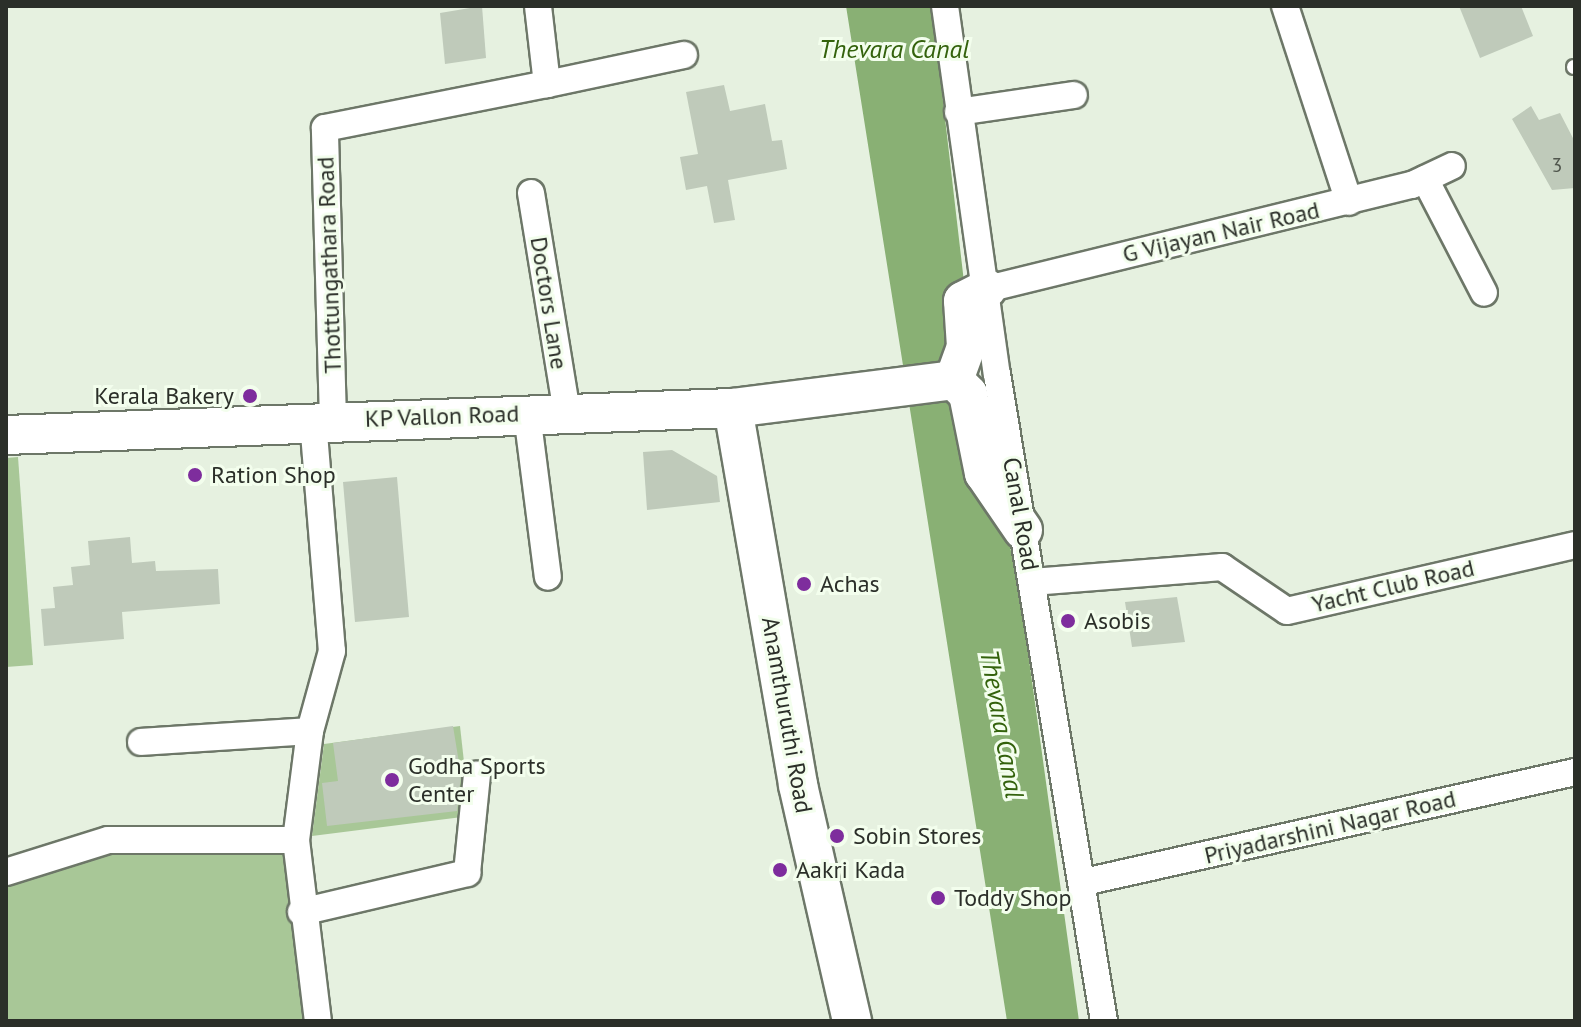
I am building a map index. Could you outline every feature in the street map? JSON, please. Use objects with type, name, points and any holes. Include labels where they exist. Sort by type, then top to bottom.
[{"type":"street","points":[[538,6],[547,84],[684,55]]},
{"type":"street","name":"Canal Road","points":[[945,6],[958,112],[1023,530],[1084,882],[1104,1021]]},
{"type":"street","points":[[1285,6],[1349,202]]},
{"type":"street","name":"Thottungathara Road","points":[[323,421],[325,128],[547,84]]},
{"type":"street","points":[[958,112],[1074,95]]},
{"type":"street","name":"G Vijayan Nair Road","points":[[987,289],[1349,202],[1425,179],[1452,166]]},
{"type":"street","points":[[1425,179],[1484,293]]},
{"type":"street","name":"Doctors Lane","points":[[531,193],[567,413]]},
{"type":"street","points":[[987,289],[963,301],[966,347],[954,380],[968,394],[984,473],[1023,530]]},
{"type":"street","name":"KP Vallon Road","points":[[6,435],[733,408],[954,380]]},
{"type":"street","name":"Anamthuruthi Road","points":[[733,408],[798,785],[852,1021]]},
{"type":"street","points":[[527,414],[548,577]]},
{"type":"street","points":[[318,1021],[301,912],[296,840],[310,731],[332,651],[323,421]]},
{"type":"street","name":"Yacht Club Road","points":[[1032,582],[1222,567],[1287,611],[1575,545]]},
{"type":"street","points":[[141,742],[310,731]]},
{"type":"street","name":"Priyadarshini Nagar Road","points":[[1084,882],[1575,772]]},
{"type":"street","points":[[301,912],[467,873],[477,775]]},
{"type":"street","points":[[6,872],[108,840],[296,840]]},
{"type":"shaded area","points":[[18,457],[33,665],[6,667],[6,458]]},
{"type":"shaded area","name":"Godha Sports Center","points":[[460,726],[470,816],[312,836],[324,744]]},
{"type":"shaded area","points":[[286,851],[307,1021],[6,1021],[6,884],[110,852]]},
{"type":"water","name":"Thevara Canal","points":[[846,6],[932,6],[978,403],[1019,587],[1079,1021],[1007,1021]]},
{"type":"building","points":[[482,6],[486,58],[445,64],[440,13]]},
{"type":"building","points":[[1459,6],[1521,6],[1533,36],[1480,58]]},
{"type":"building","points":[[724,85],[730,111],[765,104],[772,141],[782,140],[787,169],[728,180],[735,220],[714,223],[707,186],[686,190],[680,157],[698,154],[686,92]]},
{"type":"building","points":[[1531,106],[1539,120],[1560,113],[1575,142],[1575,188],[1552,190],[1512,119]]},
{"type":"building","points":[[672,450],[717,476],[720,502],[647,510],[643,452]]},
{"type":"building","points":[[397,477],[409,617],[355,622],[343,482]]},
{"type":"building","points":[[130,537],[132,563],[155,561],[156,571],[218,569],[220,604],[122,612],[124,639],[44,646],[41,609],[55,608],[53,587],[73,585],[71,567],[90,565],[88,541]]},
{"type":"building","points":[[1177,597],[1185,642],[1132,647],[1125,602]]},
{"type":"building","name":"Godha Sports Center","points":[[453,726],[461,775],[457,811],[327,826],[322,783],[338,781],[333,743]]},
{"type":"place","name":"Kerala Bakery","points":[[250,396]]},
{"type":"place","name":"Ration Shop","points":[[195,475]]},
{"type":"place","name":"Achas","points":[[804,584]]},
{"type":"place","name":"Asobis","points":[[1068,621]]},
{"type":"place","name":"Godha Sports Center","points":[[392,780]]},
{"type":"place","name":"Sobin Stores","points":[[837,836]]},
{"type":"place","name":"Aakri Kada","points":[[780,870]]},
{"type":"place","name":"Toddy Shop","points":[[938,898]]}]
